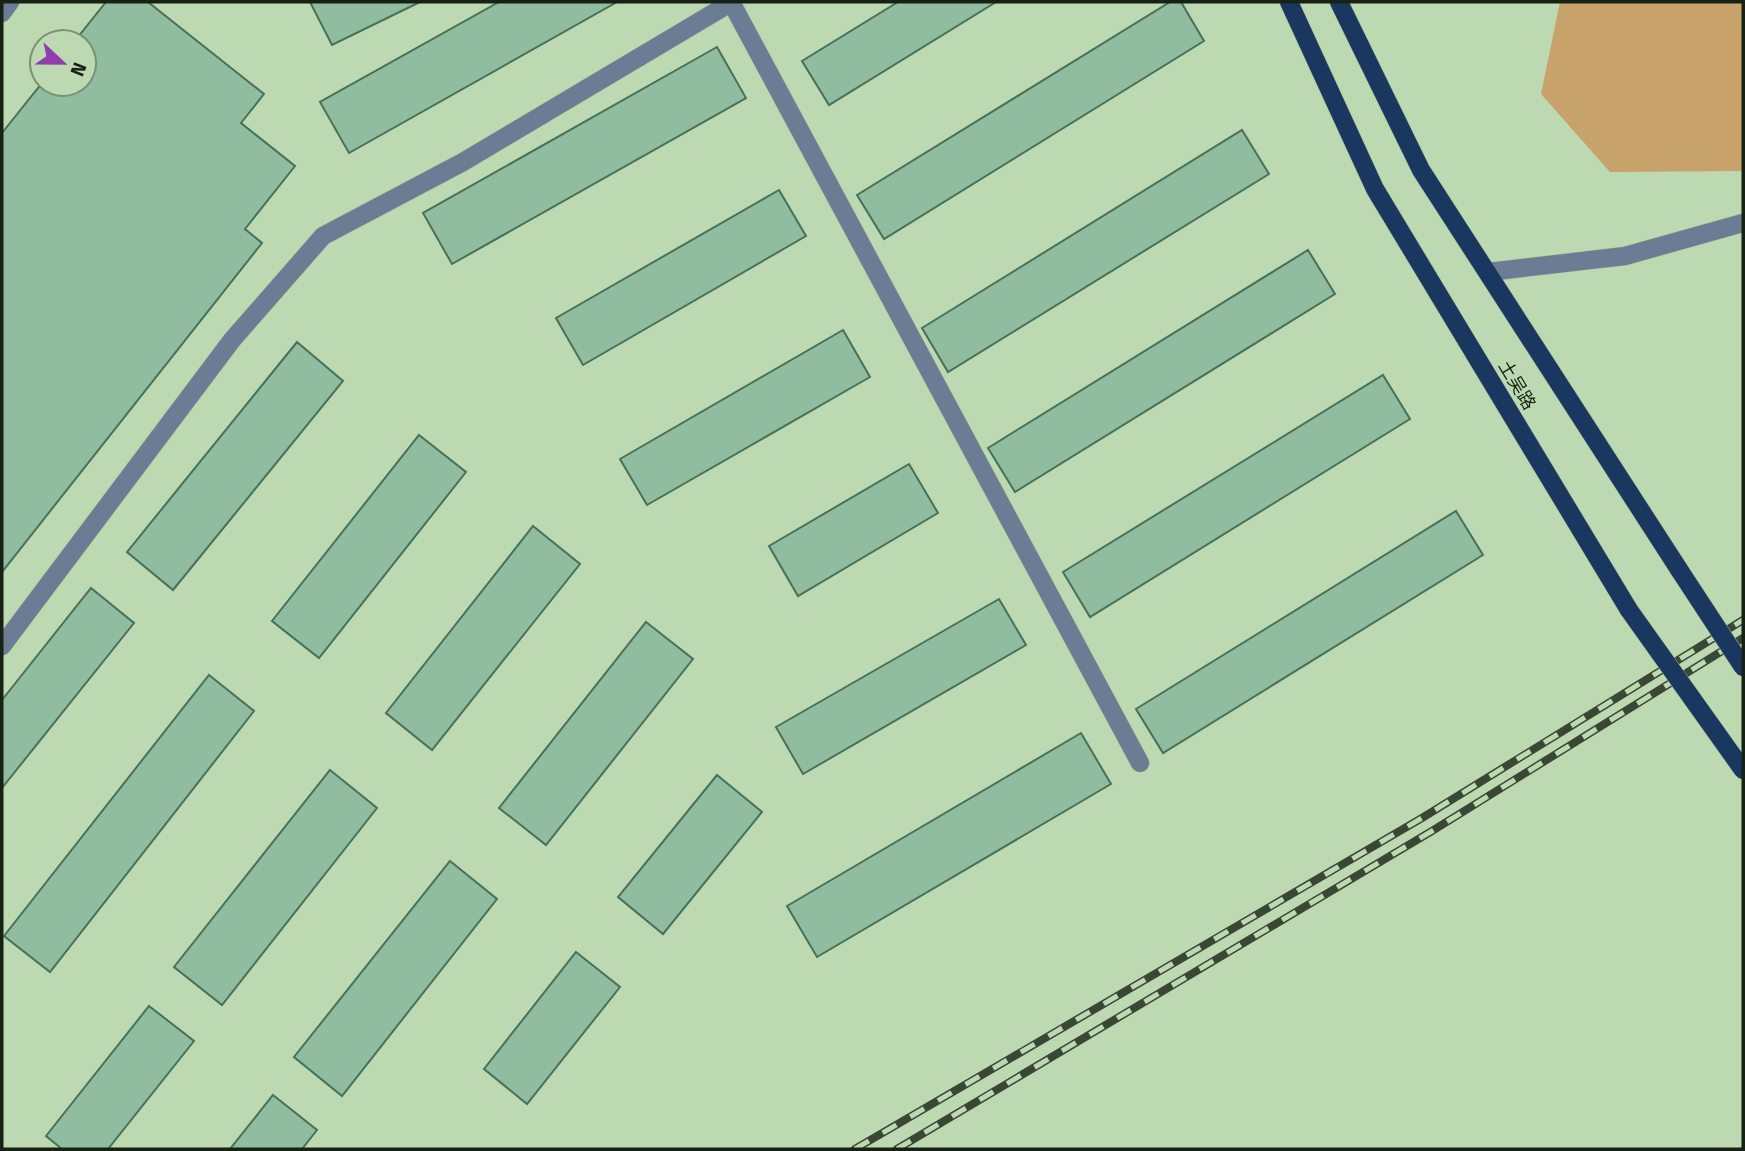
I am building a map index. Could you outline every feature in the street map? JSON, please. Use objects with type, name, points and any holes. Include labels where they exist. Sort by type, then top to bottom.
[{"type":"main road","name":"土吴路","points":[[1289,2],[1374,189],[1629,610],[1743,771]]},
{"type":"main road","name":"土吴路","points":[[1339,2],[1421,170],[1743,667]]},
{"type":"street","points":[[2,13],[10,2]]},
{"type":"street","points":[[2,646],[232,340],[323,236],[463,162],[732,2],[1140,763]]},
{"type":"street","points":[[1488,272],[1625,256],[1743,223]]},
{"type":"shaded area","points":[[1560,2],[1743,2],[1743,171],[1610,172],[1541,94]]},
{"type":"building","points":[[106,2],[148,2],[264,94],[241,123],[295,166],[245,229],[262,243],[2,572],[2,133],[30,98],[98,98],[98,28],[85,28]]},
{"type":"building","points":[[310,2],[420,2],[332,45]]},
{"type":"building","points":[[499,2],[617,2],[349,153],[320,102]]},
{"type":"building","points":[[898,2],[996,2],[829,105],[802,61]]},
{"type":"building","points":[[1170,2],[1181,2],[1204,41],[884,239],[857,195]]},
{"type":"building","points":[[717,47],[746,98],[452,264],[423,213]]},
{"type":"building","points":[[1242,130],[1269,174],[948,372],[922,328]]},
{"type":"building","points":[[779,190],[806,236],[583,365],[556,318]]},
{"type":"building","points":[[1308,250],[1335,294],[1015,492],[988,448]]},
{"type":"building","points":[[843,330],[870,377],[647,505],[620,459]]},
{"type":"building","points":[[297,342],[343,381],[173,590],[127,552]]},
{"type":"building","points":[[1383,375],[1410,419],[1090,617],[1063,572]]},
{"type":"building","points":[[419,435],[466,472],[319,658],[272,621]]},
{"type":"building","points":[[909,464],[938,513],[798,596],[769,546]]},
{"type":"building","points":[[1456,511],[1483,555],[1163,753],[1136,709]]},
{"type":"building","points":[[533,526],[580,564],[432,750],[386,713]]},
{"type":"building","points":[[91,588],[134,623],[2,788],[2,700]]},
{"type":"building","points":[[999,599],[1026,645],[803,774],[776,727]]},
{"type":"building","points":[[646,622],[693,659],[546,845],[499,808]]},
{"type":"building","points":[[209,675],[254,711],[50,972],[4,936]]},
{"type":"building","points":[[1081,733],[1111,784],[817,957],[787,906]]},
{"type":"building","points":[[330,770],[377,808],[222,1005],[174,967]]},
{"type":"building","points":[[717,775],[762,812],[663,934],[618,897]]},
{"type":"building","points":[[450,861],[497,899],[342,1096],[294,1057]]},
{"type":"building","points":[[576,952],[620,987],[527,1104],[484,1069]]},
{"type":"building","points":[[149,1006],[194,1041],[108,1149],[62,1149],[46,1136]]},
{"type":"building","points":[[273,1095],[317,1130],[302,1149],[230,1149]]},
{"type":"railway","points":[[855,1149],[1422,818],[1743,620]]},
{"type":"railway","points":[[897,1149],[1432,831],[1743,638]]}]
